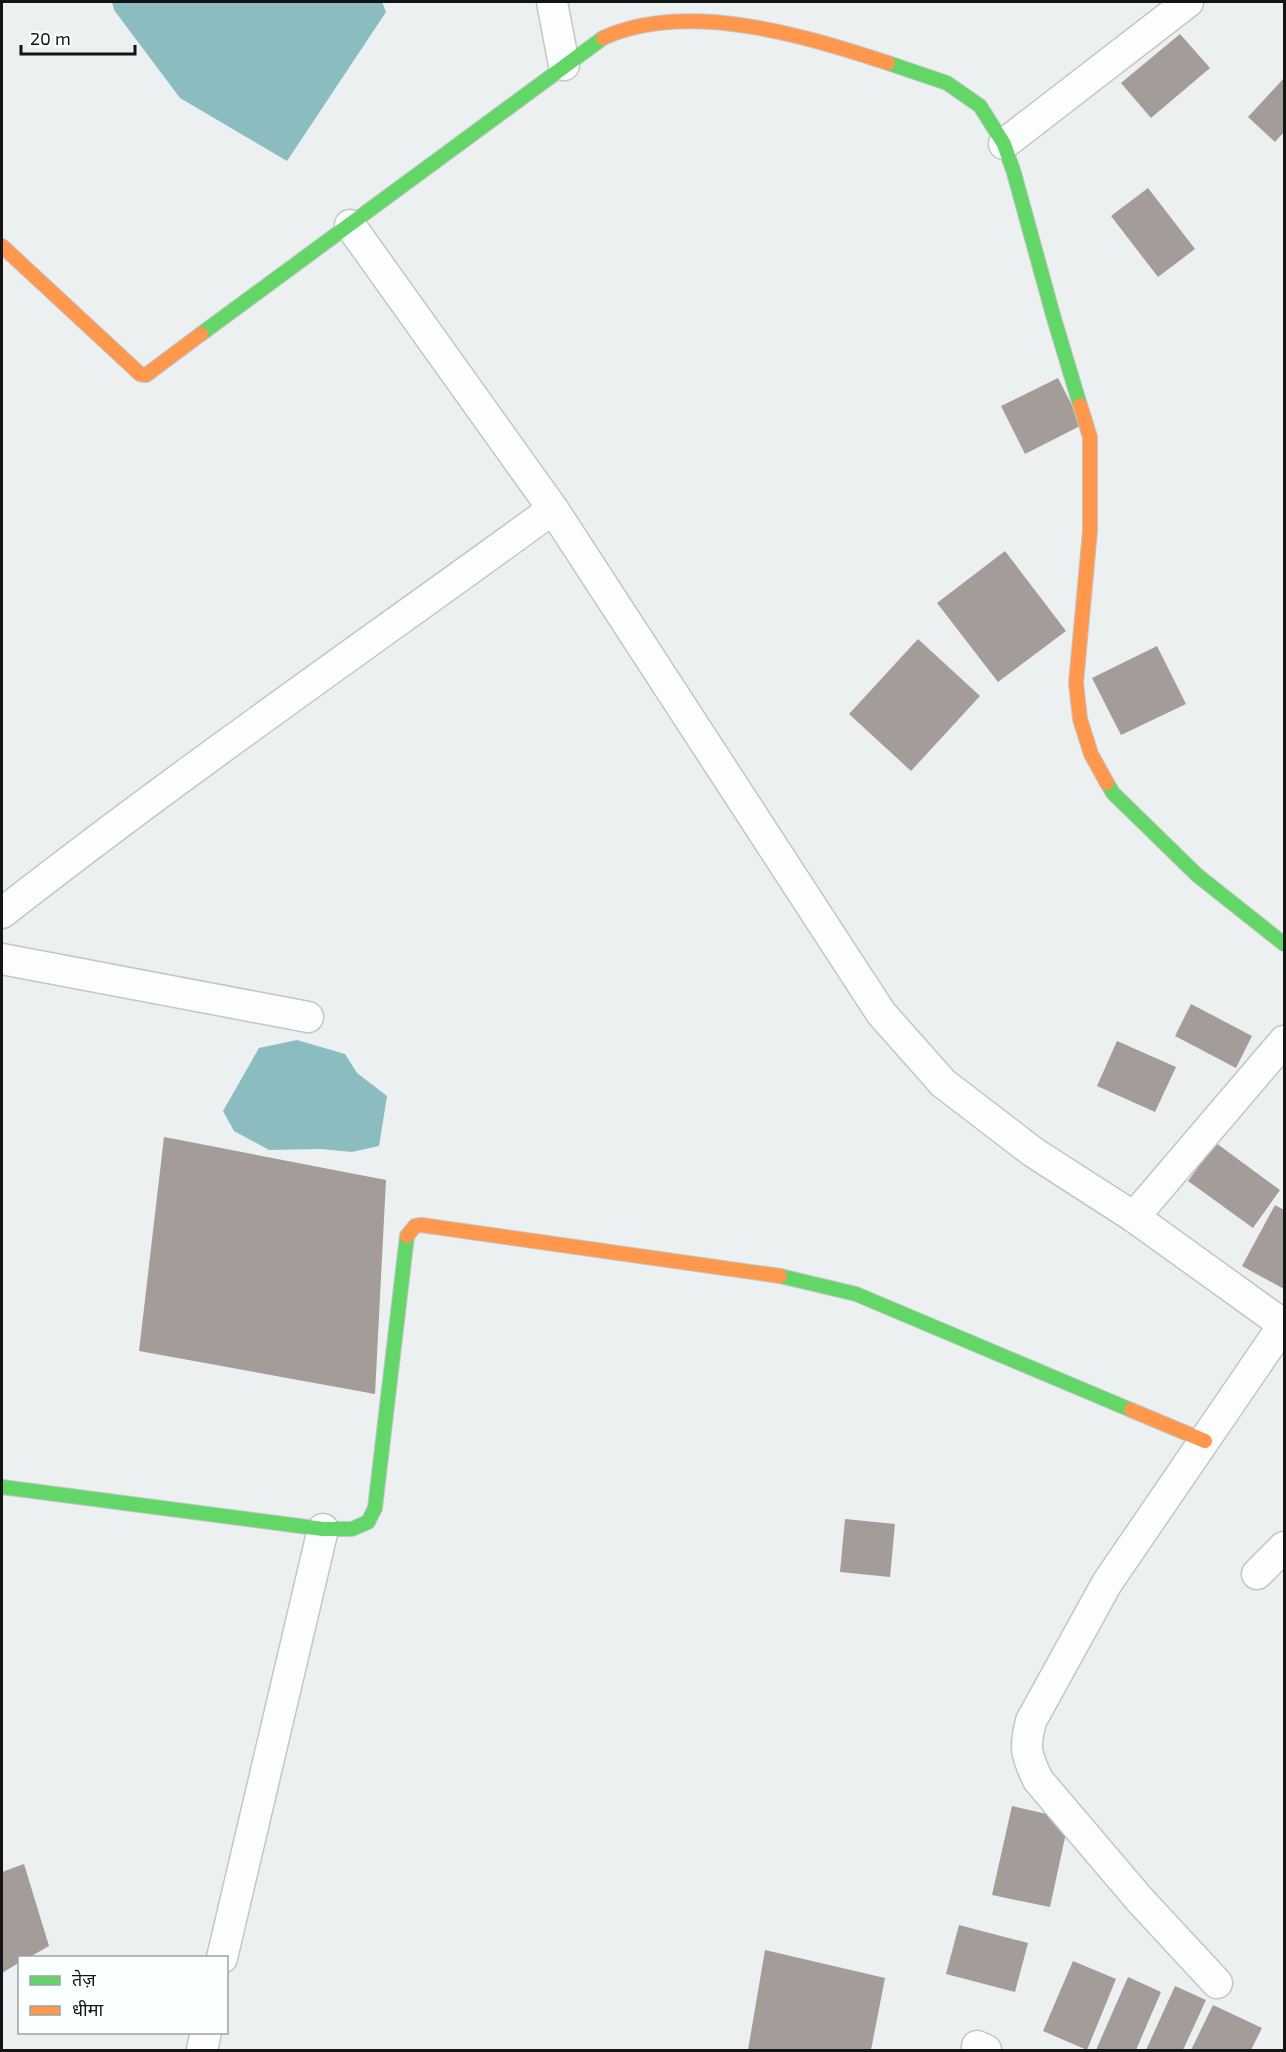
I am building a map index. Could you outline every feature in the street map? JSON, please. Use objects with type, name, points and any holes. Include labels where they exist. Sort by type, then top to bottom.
[{"type":"street","points":[[552,2],[564,65]]},
{"type":"street","points":[[1004,144],[1188,2]]},
{"type":"street","points":[[2,246],[135,370],[146,375],[620,26],[660,14],[705,12],[759,21],[946,83],[980,106],[1004,144],[1090,437],[1090,531],[1076,683],[1080,719],[1091,754],[1113,792],[1197,875],[1284,945]]},
{"type":"street","points":[[350,225],[553,509],[881,1012],[944,1083],[1033,1152],[1134,1217],[1284,1324],[1107,1584],[1031,1721],[1025,1744],[1038,1780],[1140,1900],[1217,1983]]},
{"type":"street","points":[[2,913],[136,811],[553,509]]},
{"type":"street","points":[[2,959],[308,1017]]},
{"type":"street","points":[[1134,1217],[1284,1041]]},
{"type":"street","points":[[2,1487],[323,1529],[352,1529],[368,1522],[375,1508],[407,1234],[415,1226],[421,1225],[822,1284],[856,1294],[1205,1441]]},
{"type":"street","points":[[222,1956],[323,1529]]},
{"type":"street","points":[[1257,1574],[1284,1547]]},
{"type":"street","points":[[202,2050],[206,2034]]},
{"type":"water","points":[[112,2],[382,2],[386,12],[287,161],[180,98],[114,10]]},
{"type":"water","points":[[297,1040],[345,1054],[357,1073],[387,1096],[379,1146],[352,1152],[321,1149],[269,1150],[234,1131],[223,1111],[259,1048]]},
{"type":"building","points":[[1180,34],[1210,68],[1151,118],[1121,83]]},
{"type":"building","points":[[1284,78],[1284,132],[1275,142],[1248,117]]},
{"type":"building","points":[[1148,188],[1195,249],[1158,277],[1111,216]]},
{"type":"building","points":[[1058,378],[1082,425],[1025,454],[1001,406]]},
{"type":"building","points":[[1005,551],[1066,631],[998,682],[937,603]]},
{"type":"building","points":[[918,639],[980,696],[911,771],[849,714]]},
{"type":"building","points":[[1157,646],[1186,704],[1121,735],[1092,678]]},
{"type":"building","points":[[1191,1004],[1252,1036],[1236,1068],[1175,1036]]},
{"type":"building","points":[[1117,1041],[1176,1067],[1155,1112],[1097,1086]]},
{"type":"building","points":[[164,1137],[386,1180],[375,1394],[139,1351]]},
{"type":"building","points":[[1216,1143],[1280,1190],[1253,1228],[1188,1181]]},
{"type":"building","points":[[1275,1205],[1284,1210],[1284,1289],[1242,1266]]},
{"type":"building","points":[[845,1519],[895,1524],[890,1577],[840,1572]]},
{"type":"building","points":[[1012,1806],[1069,1819],[1050,1907],[992,1895]]},
{"type":"building","points":[[24,1864],[49,1946],[32,1956],[18,1956],[18,1963],[2,1973],[2,1872]]},
{"type":"building","points":[[959,1925],[1028,1943],[1015,1992],[946,1974]]},
{"type":"building","points":[[765,1950],[885,1978],[871,2050],[748,2050]]},
{"type":"building","points":[[1073,1961],[1116,1979],[1087,2050],[1043,2031]]},
{"type":"building","points":[[1128,1977],[1161,1992],[1136,2050],[1096,2050]]},
{"type":"building","points":[[1175,1986],[1206,2000],[1183,2050],[1146,2050]]},
{"type":"building","points":[[1213,2005],[1262,2028],[1251,2050],[1191,2050]]},
{"type":"traffic: fast","points":[[201,334],[603,38]]},
{"type":"traffic: fast","points":[[888,63],[947,83],[980,106],[1004,144],[1080,405]]},
{"type":"traffic: fast","points":[[1107,783],[1113,793],[1197,875],[1284,944]]},
{"type":"traffic: fast","points":[[2,1487],[323,1529],[352,1529],[368,1522],[375,1508],[407,1236]]},
{"type":"traffic: fast","points":[[780,1276],[856,1294],[1131,1410]]},
{"type":"traffic: slow","points":[[603,38],[636,27],[671,22],[708,22],[783,33],[888,63]]},
{"type":"traffic: slow","points":[[2,246],[140,374],[146,375],[201,334]]},
{"type":"traffic: slow","points":[[1080,405],[1090,437],[1090,531],[1076,683],[1080,719],[1091,754],[1107,783]]},
{"type":"traffic: slow","points":[[407,1236],[415,1226],[421,1225],[780,1276]]},
{"type":"traffic: slow","points":[[1131,1410],[1205,1441]]}]
